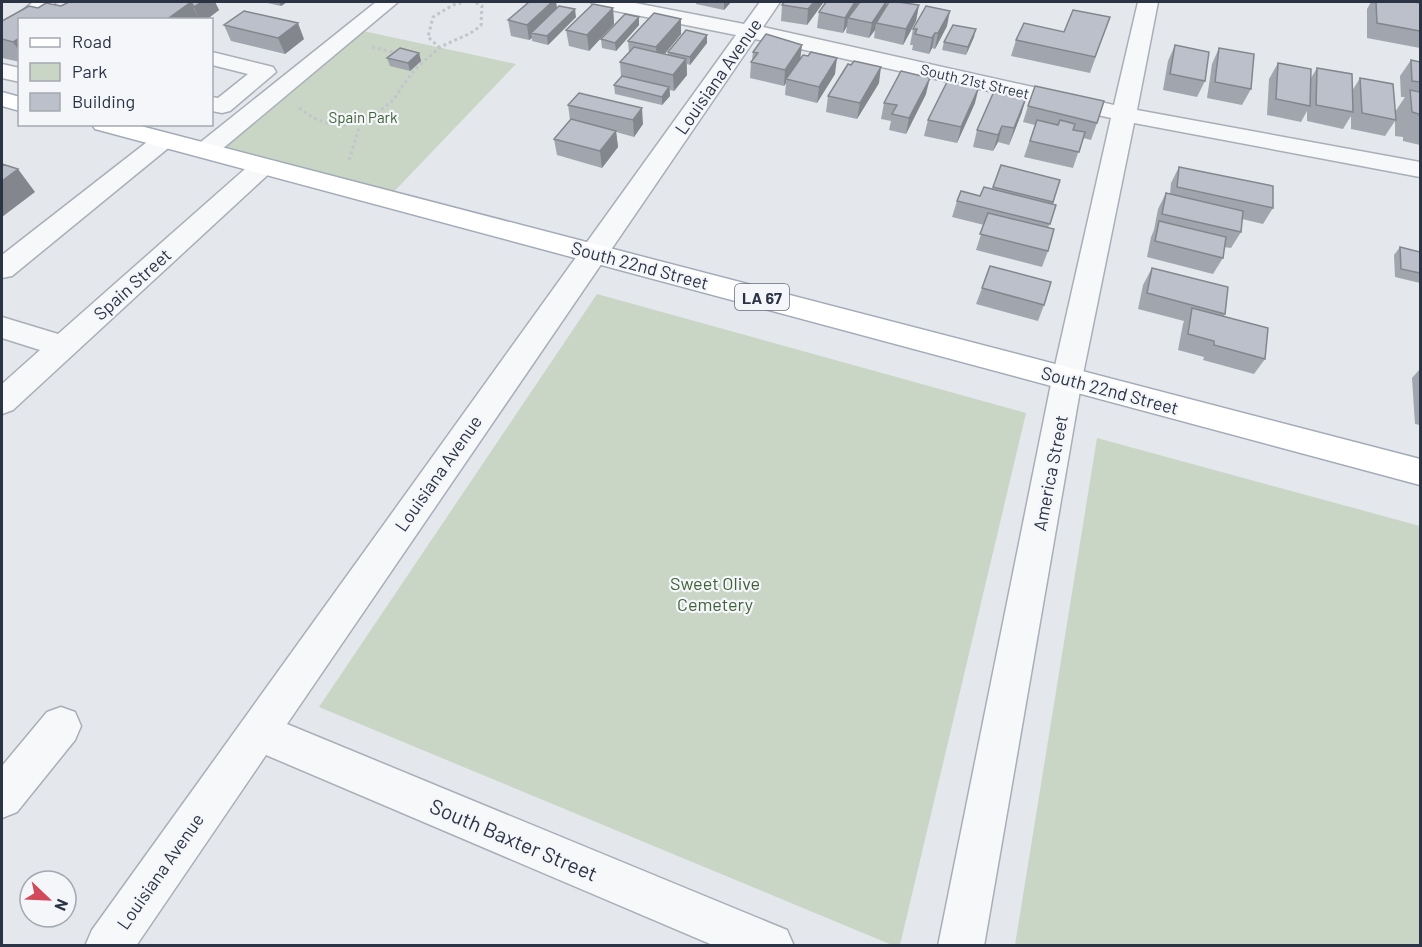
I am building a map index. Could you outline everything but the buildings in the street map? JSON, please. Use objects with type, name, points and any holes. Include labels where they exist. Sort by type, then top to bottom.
[{"type":"main road","name":"South 22nd Street","points":[[111,126],[1420,472]]},
{"type":"street","points":[[23,18],[46,2]]},
{"type":"street","points":[[206,150],[388,2]]},
{"type":"street","name":"South 21st Street","points":[[601,2],[750,31],[1123,114],[1420,170]]},
{"type":"street","name":"Louisiana Avenue","points":[[108,945],[770,2]]},
{"type":"street","name":"America Street","points":[[961,945],[1067,379],[1148,2]]},
{"type":"street","points":[[2,33],[18,21]]},
{"type":"street","points":[[213,59],[265,72],[222,106],[213,104]]},
{"type":"street","points":[[2,71],[18,75]]},
{"type":"street","points":[[2,269],[164,140]]},
{"type":"street","name":"Spain Street","points":[[2,402],[263,166]]},
{"type":"street","points":[[2,327],[63,347]]},
{"type":"street","points":[[2,797],[61,726]]},
{"type":"street","name":"South Baxter Street","points":[[258,732],[771,945]]},
{"type":"path","points":[[440,48],[428,37],[433,17],[453,4],[465,2]]},
{"type":"path","points":[[298,106],[308,115],[326,123],[351,126],[361,121],[392,101],[411,74],[440,48],[456,43],[472,34],[481,25],[482,6],[475,2]]},
{"type":"path","points":[[370,46],[398,53]]},
{"type":"path","points":[[417,57],[427,60]]},
{"type":"path","points":[[348,165],[361,121]]},
{"type":"green space","name":"Spain Park","points":[[354,29],[516,64],[386,200],[206,150]]},
{"type":"green space","name":"Sweet Olive Cemetery","points":[[597,294],[1026,413],[900,945],[892,945],[319,707]]},
{"type":"green space","points":[[1097,438],[1420,526],[1420,945],[1015,945]]}]
